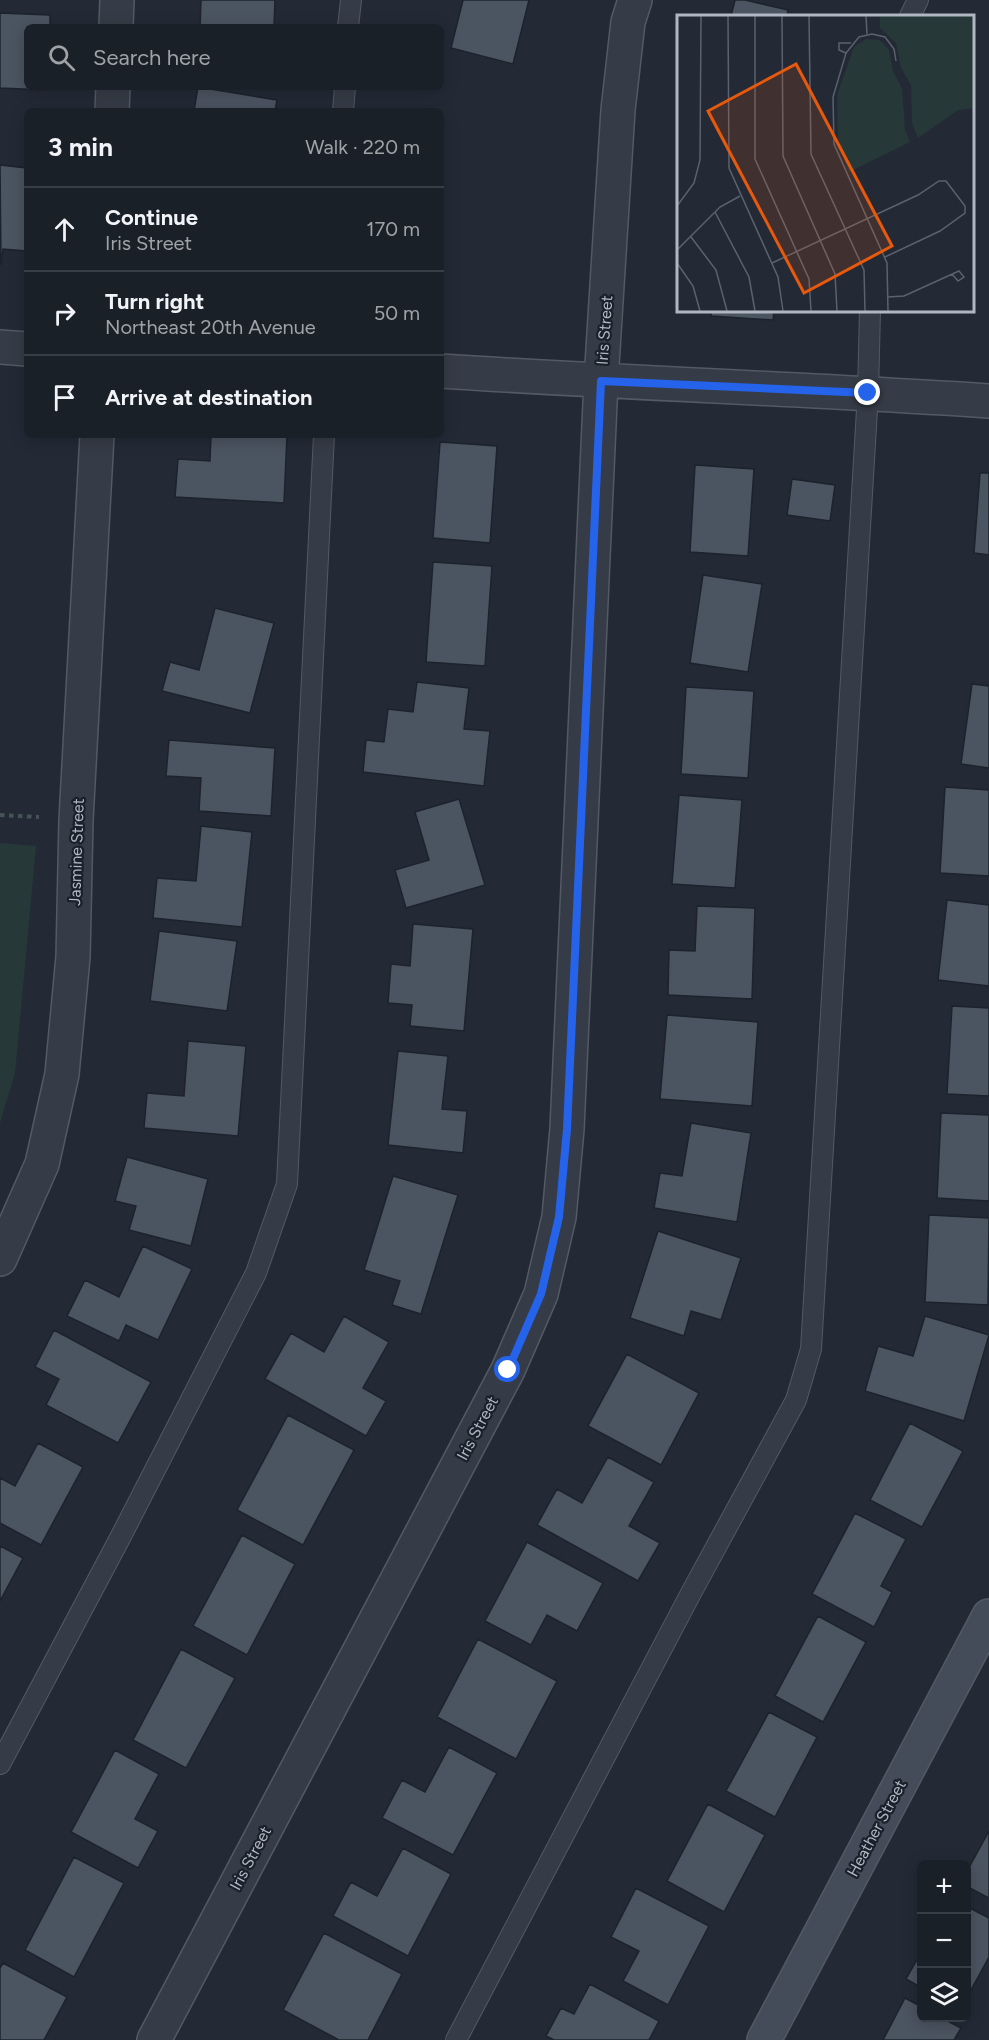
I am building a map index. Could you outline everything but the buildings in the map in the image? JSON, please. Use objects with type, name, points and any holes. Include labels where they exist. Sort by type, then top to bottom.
[{"type":"street","points":[[116,24],[117,0]]},
{"type":"street","name":"Iris Street","points":[[154,2040],[508,1370],[541,1294],[559,1217],[567,1129],[601,381],[618,110],[628,22],[635,0]]},
{"type":"street","points":[[112,108],[113,90]]},
{"type":"street","points":[[0,347],[24,349]]},
{"type":"street","points":[[444,371],[868,393],[989,402]]},
{"type":"street","name":"Jasmine Street","points":[[0,1259],[42,1164],[62,1074],[73,957],[76,820],[97,438]]},
{"type":"street","name":"Heather Street","points":[[764,2040],[989,1616]]},
{"type":"lane","points":[[348,24],[351,0]]},
{"type":"lane","points":[[910,15],[918,0]]},
{"type":"lane","points":[[343,108],[345,90]]},
{"type":"lane","points":[[456,2040],[691,1593],[796,1400],[811,1349],[868,393],[870,312]]},
{"type":"lane","points":[[0,1764],[120,1538],[256,1273],[287,1184],[324,438]]},
{"type":"shaded area","points":[[0,843],[36,846],[15,1073],[0,1123]]},
{"type":"route","points":[[508,1370],[541,1294],[559,1217],[567,1129],[601,381],[868,393]]}]
